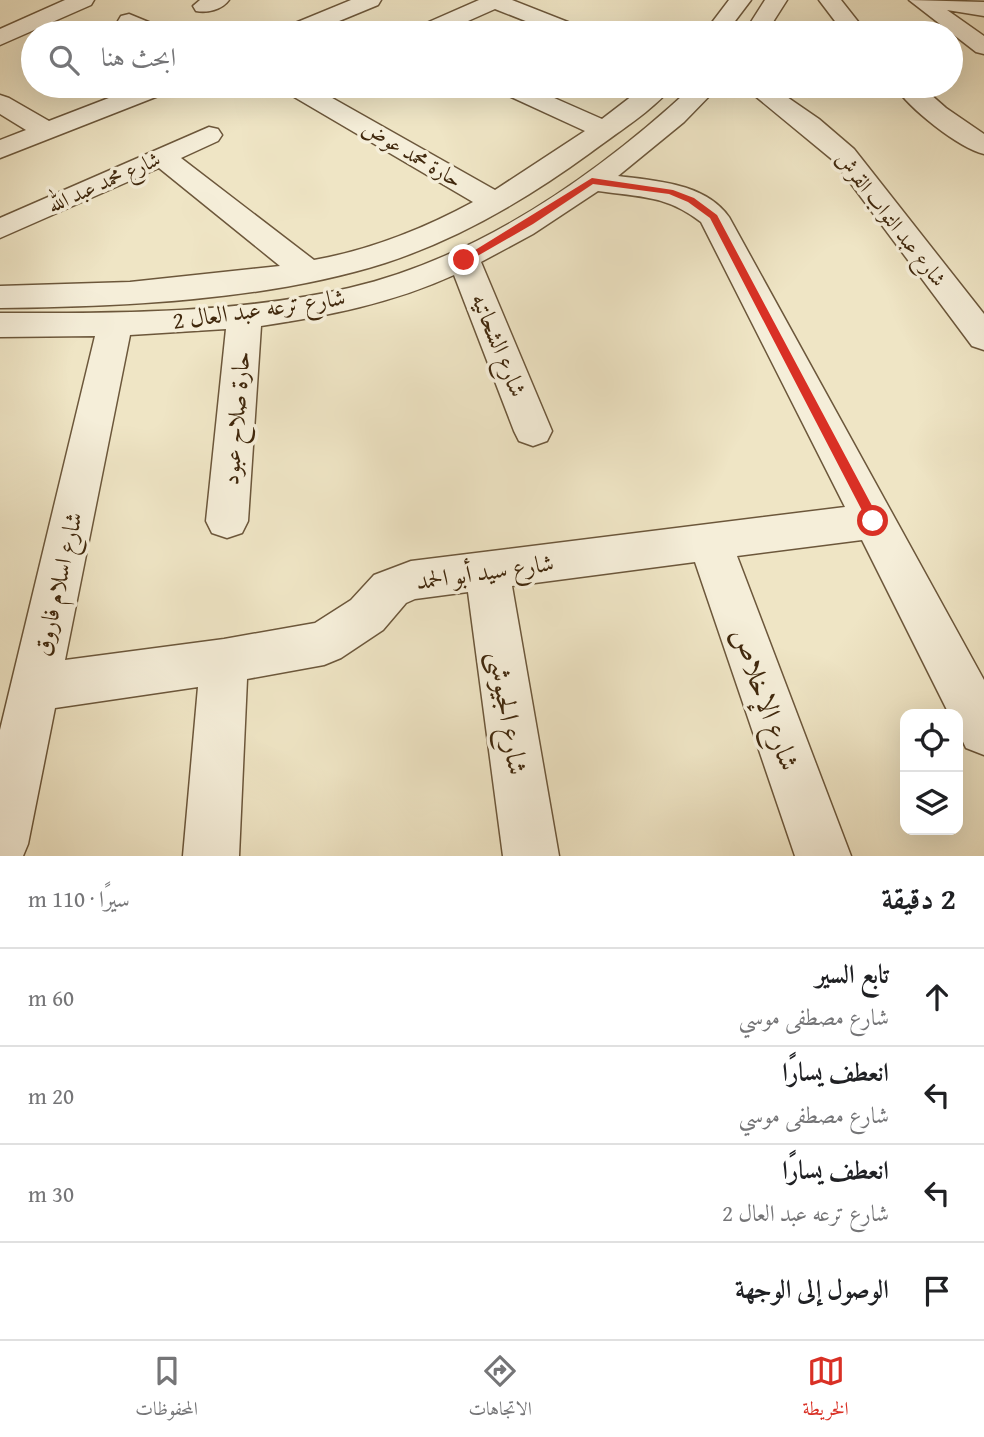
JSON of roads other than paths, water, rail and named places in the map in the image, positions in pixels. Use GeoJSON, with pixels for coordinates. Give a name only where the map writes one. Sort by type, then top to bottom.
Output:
{"type":"FeatureCollection","features":[{"type":"Feature","properties":{"kind":"street"},"geometry":{"type":"LineString","coordinates":[[37,21],[83,0]]}},
{"type":"Feature","properties":{"kind":"street"},"geometry":{"type":"LineString","coordinates":[[320,21],[370,0]]}},
{"type":"Feature","properties":{"kind":"street"},"geometry":{"type":"LineString","coordinates":[[724,21],[740,0]]}},
{"type":"Feature","properties":{"kind":"street"},"geometry":{"type":"LineString","coordinates":[[763,21],[776,0]]}},
{"type":"Feature","properties":{"kind":"street"},"geometry":{"type":"LineString","coordinates":[[830,0],[847,21]]}},
{"type":"Feature","properties":{"kind":"street"},"geometry":{"type":"LineString","coordinates":[[919,0],[948,21]]}},
{"type":"Feature","properties":{"kind":"street"},"geometry":{"type":"LineString","coordinates":[[926,0],[984,9]]}},
{"type":"Feature","properties":{"kind":"street"},"geometry":{"type":"LineString","coordinates":[[450,21],[496,1],[545,21]]}},
{"type":"Feature","properties":{"kind":"street"},"geometry":{"type":"LineString","coordinates":[[0,38],[21,28]]}},
{"type":"Feature","properties":{"kind":"street"},"geometry":{"type":"LineString","coordinates":[[963,32],[984,47]]}},
{"type":"Feature","properties":{"kind":"street"},"geometry":{"type":"LineString","coordinates":[[0,150],[128,98]]}},
{"type":"Feature","properties":{"kind":"street","name":"حارة محمد عوض"},"geometry":{"type":"LineString","coordinates":[[314,98],[494,202]]}},
{"type":"Feature","properties":{"kind":"street"},"geometry":{"type":"LineString","coordinates":[[534,98],[605,130]]}},
{"type":"Feature","properties":{"kind":"street","name":"شارع ترعه عبد العال 2"},"geometry":{"type":"LineString","coordinates":[[0,296],[46,297],[191,289],[308,272],[389,252],[446,228],[494,202],[582,148],[645,98]]}},
{"type":"Feature","properties":{"kind":"street","name":"شارع ترعه عبد العال 2"},"geometry":{"type":"LineString","coordinates":[[0,325],[115,324],[245,315],[311,306],[396,286],[464,260],[530,222],[592,181],[680,113],[695,98]]}},
{"type":"Feature","properties":{"kind":"street","name":"شارع عبد التواب القرش"},"geometry":{"type":"LineString","coordinates":[[772,98],[810,125],[844,155],[984,338]]}},
{"type":"Feature","properties":{"kind":"street"},"geometry":{"type":"LineString","coordinates":[[920,98],[937,114],[982,142]]}},
{"type":"Feature","properties":{"kind":"street"},"geometry":{"type":"LineString","coordinates":[[0,103],[46,131]]}},
{"type":"Feature","properties":{"kind":"street","name":"شارع محمد عبد الله"},"geometry":{"type":"LineString","coordinates":[[0,229],[209,135]]}},
{"type":"Feature","properties":{"kind":"street"},"geometry":{"type":"LineString","coordinates":[[162,156],[308,272]]}},
{"type":"Feature","properties":{"kind":"street"},"geometry":{"type":"LineString","coordinates":[[592,181],[670,192],[691,200],[714,217],[984,730]]}},
{"type":"Feature","properties":{"kind":"street","name":"شارع الشحاتيه"},"geometry":{"type":"LineString","coordinates":[[464,260],[533,431]]}},
{"type":"Feature","properties":{"kind":"street","name":"حارة صلاح عبود"},"geometry":{"type":"LineString","coordinates":[[227,522],[245,315]]}},
{"type":"Feature","properties":{"kind":"street","name":"شارع اسلام فاروق"},"geometry":{"type":"LineString","coordinates":[[0,844],[115,324]]}},
{"type":"Feature","properties":{"kind":"street","name":"شارع سيد أبو الحمد"},"geometry":{"type":"LineString","coordinates":[[35,687],[224,661],[324,643],[367,615],[390,589],[411,580],[873,521]]}},
{"type":"Feature","properties":{"kind":"street","name":"شارع الإخلاص"},"geometry":{"type":"LineString","coordinates":[[710,542],[823,856]]}},
{"type":"Feature","properties":{"kind":"street","name":"شارع الجيوشى"},"geometry":{"type":"LineString","coordinates":[[487,570],[531,856]]}},
{"type":"Feature","properties":{"kind":"street"},"geometry":{"type":"LineString","coordinates":[[211,856],[224,661]]}}]}
